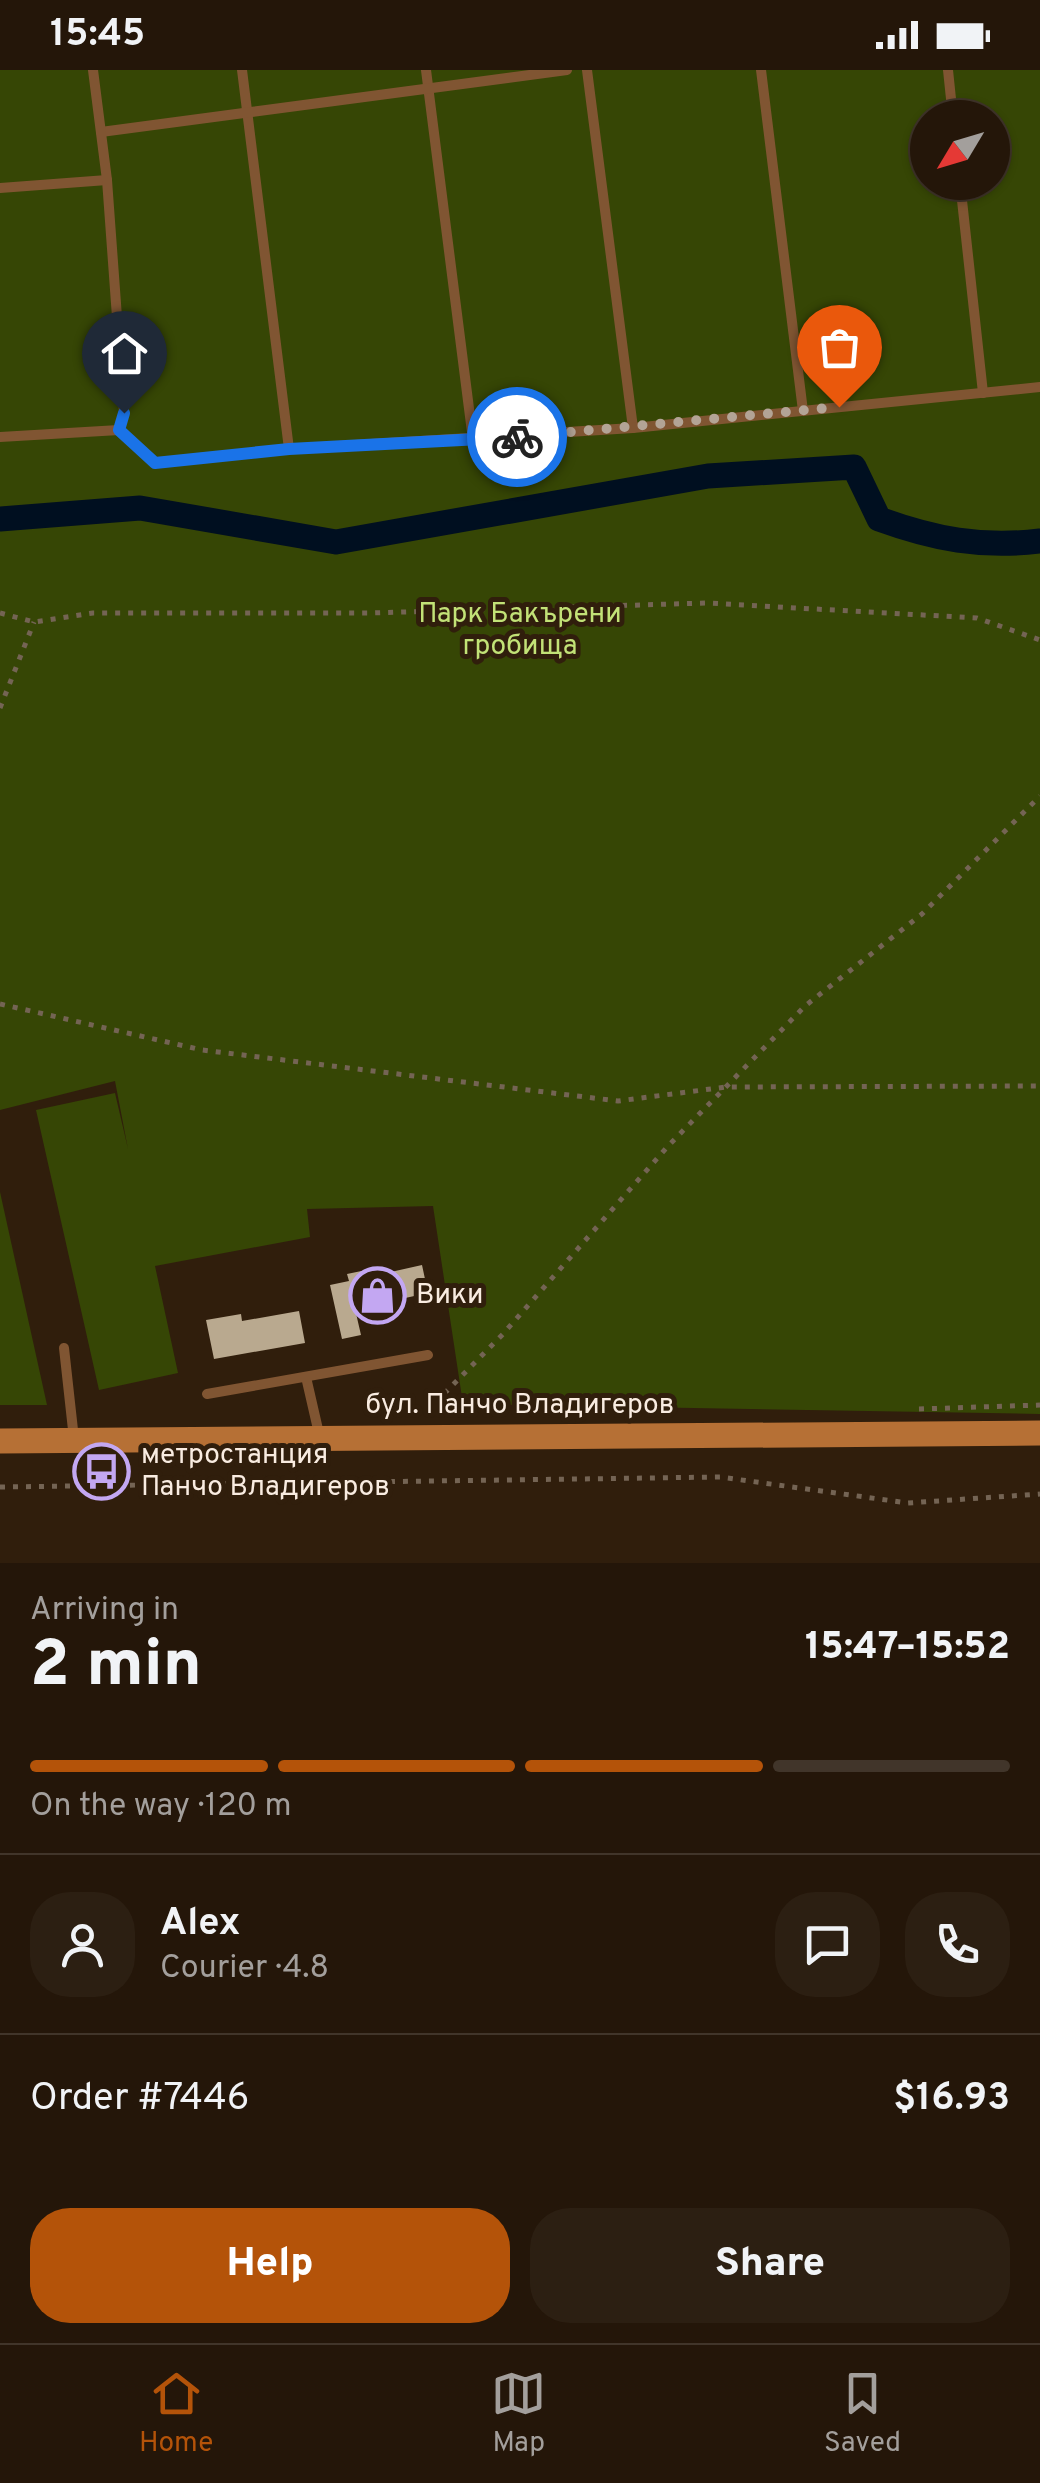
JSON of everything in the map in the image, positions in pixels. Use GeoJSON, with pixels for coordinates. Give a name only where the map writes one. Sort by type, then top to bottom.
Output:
{"type":"FeatureCollection","features":[{"type":"Feature","properties":{"kind":"street","name":"бул. Панчо Владигеров"},"geometry":{"type":"LineString","coordinates":[[0,1441],[1040,1433]]}},
{"type":"Feature","properties":{"kind":"lane"},"geometry":{"type":"LineString","coordinates":[[93,70],[107,180],[124,413],[119,430]]}},
{"type":"Feature","properties":{"kind":"lane"},"geometry":{"type":"LineString","coordinates":[[242,70],[289,449]]}},
{"type":"Feature","properties":{"kind":"lane"},"geometry":{"type":"LineString","coordinates":[[426,70],[473,440]]}},
{"type":"Feature","properties":{"kind":"lane"},"geometry":{"type":"LineString","coordinates":[[101,132],[567,70]]}},
{"type":"Feature","properties":{"kind":"lane"},"geometry":{"type":"LineString","coordinates":[[588,70],[634,428]]}},
{"type":"Feature","properties":{"kind":"lane"},"geometry":{"type":"LineString","coordinates":[[761,70],[803,411]]}},
{"type":"Feature","properties":{"kind":"lane"},"geometry":{"type":"LineString","coordinates":[[948,70],[951,100]]}},
{"type":"Feature","properties":{"kind":"lane"},"geometry":{"type":"LineString","coordinates":[[0,188],[107,180]]}},
{"type":"Feature","properties":{"kind":"lane"},"geometry":{"type":"LineString","coordinates":[[962,200],[983,393]]}},
{"type":"Feature","properties":{"kind":"lane"},"geometry":{"type":"LineString","coordinates":[[0,437],[119,430],[155,463],[289,449],[634,428],[1040,386]]}},
{"type":"Feature","properties":{"kind":"lane"},"geometry":{"type":"LineString","coordinates":[[64,1348],[74,1440]]}},
{"type":"Feature","properties":{"kind":"lane"},"geometry":{"type":"LineString","coordinates":[[207,1394],[428,1355]]}},
{"type":"Feature","properties":{"kind":"lane"},"geometry":{"type":"LineString","coordinates":[[306,1377],[320,1438]]}},
{"type":"Feature","properties":{"kind":"path"},"geometry":{"type":"LineString","coordinates":[[0,613],[34,622],[93,613],[370,613],[707,603],[978,618],[1040,640]]}},
{"type":"Feature","properties":{"kind":"path"},"geometry":{"type":"LineString","coordinates":[[0,708],[34,622]]}},
{"type":"Feature","properties":{"kind":"path"},"geometry":{"type":"LineString","coordinates":[[422,1416],[503,1334],[668,1146],[805,1006],[922,914],[1040,796]]}},
{"type":"Feature","properties":{"kind":"path"},"geometry":{"type":"LineString","coordinates":[[0,1004],[202,1050],[618,1101],[726,1087],[1040,1086]]}},
{"type":"Feature","properties":{"kind":"path"},"geometry":{"type":"LineString","coordinates":[[910,1414],[924,1406],[1040,1404]]}},
{"type":"Feature","properties":{"kind":"path"},"geometry":{"type":"LineString","coordinates":[[0,1487],[720,1478],[908,1503],[1040,1494]]}},
{"type":"Feature","properties":{"kind":"green space","name":"Парк Бакърени гробища"},"geometry":{"type":"Polygon","coordinates":[[[0,70],[1040,70],[1040,1414],[463,1404],[433,1206],[307,1209],[310,1237],[155,1266],[178,1373],[99,1390],[36,1110],[115,1093],[128,1149],[115,1081],[0,1110],[0,70]]]}},
{"type":"Feature","properties":{"kind":"green space"},"geometry":{"type":"Polygon","coordinates":[[[0,1192],[47,1405],[0,1405],[0,1192]]]}},
{"type":"Feature","properties":{"kind":"building"},"geometry":{"type":"Polygon","coordinates":[[[422,1265],[428,1293],[355,1309],[361,1335],[342,1339],[330,1285],[349,1281],[347,1274],[371,1269],[373,1276],[422,1265]]]}},
{"type":"Feature","properties":{"kind":"building"},"geometry":{"type":"Polygon","coordinates":[[[299,1311],[305,1343],[214,1359],[206,1320],[241,1314],[242,1321],[299,1311]]]}},
{"type":"Feature","properties":{"kind":"waterway"},"geometry":{"type":"LineString","coordinates":[[0,519],[140,508],[336,542],[708,476],[854,467],[879,519],[958,540],[1040,541]]}},
{"type":"Feature","properties":{"kind":"way so far"},"geometry":{"type":"LineString","coordinates":[[517,437],[839,407]]}},
{"type":"Feature","properties":{"kind":"place","name":"Вики"},"geometry":{"type":"Point","coordinates":[377,1296]}},
{"type":"Feature","properties":{"kind":"place","name":"метростанция Панчо Владигеров"},"geometry":{"type":"Point","coordinates":[102,1472]}},
{"type":"Feature","properties":{"kind":"route"},"geometry":{"type":"LineString","coordinates":[[124,413],[119,430],[155,463],[289,449],[517,437]]}}]}
